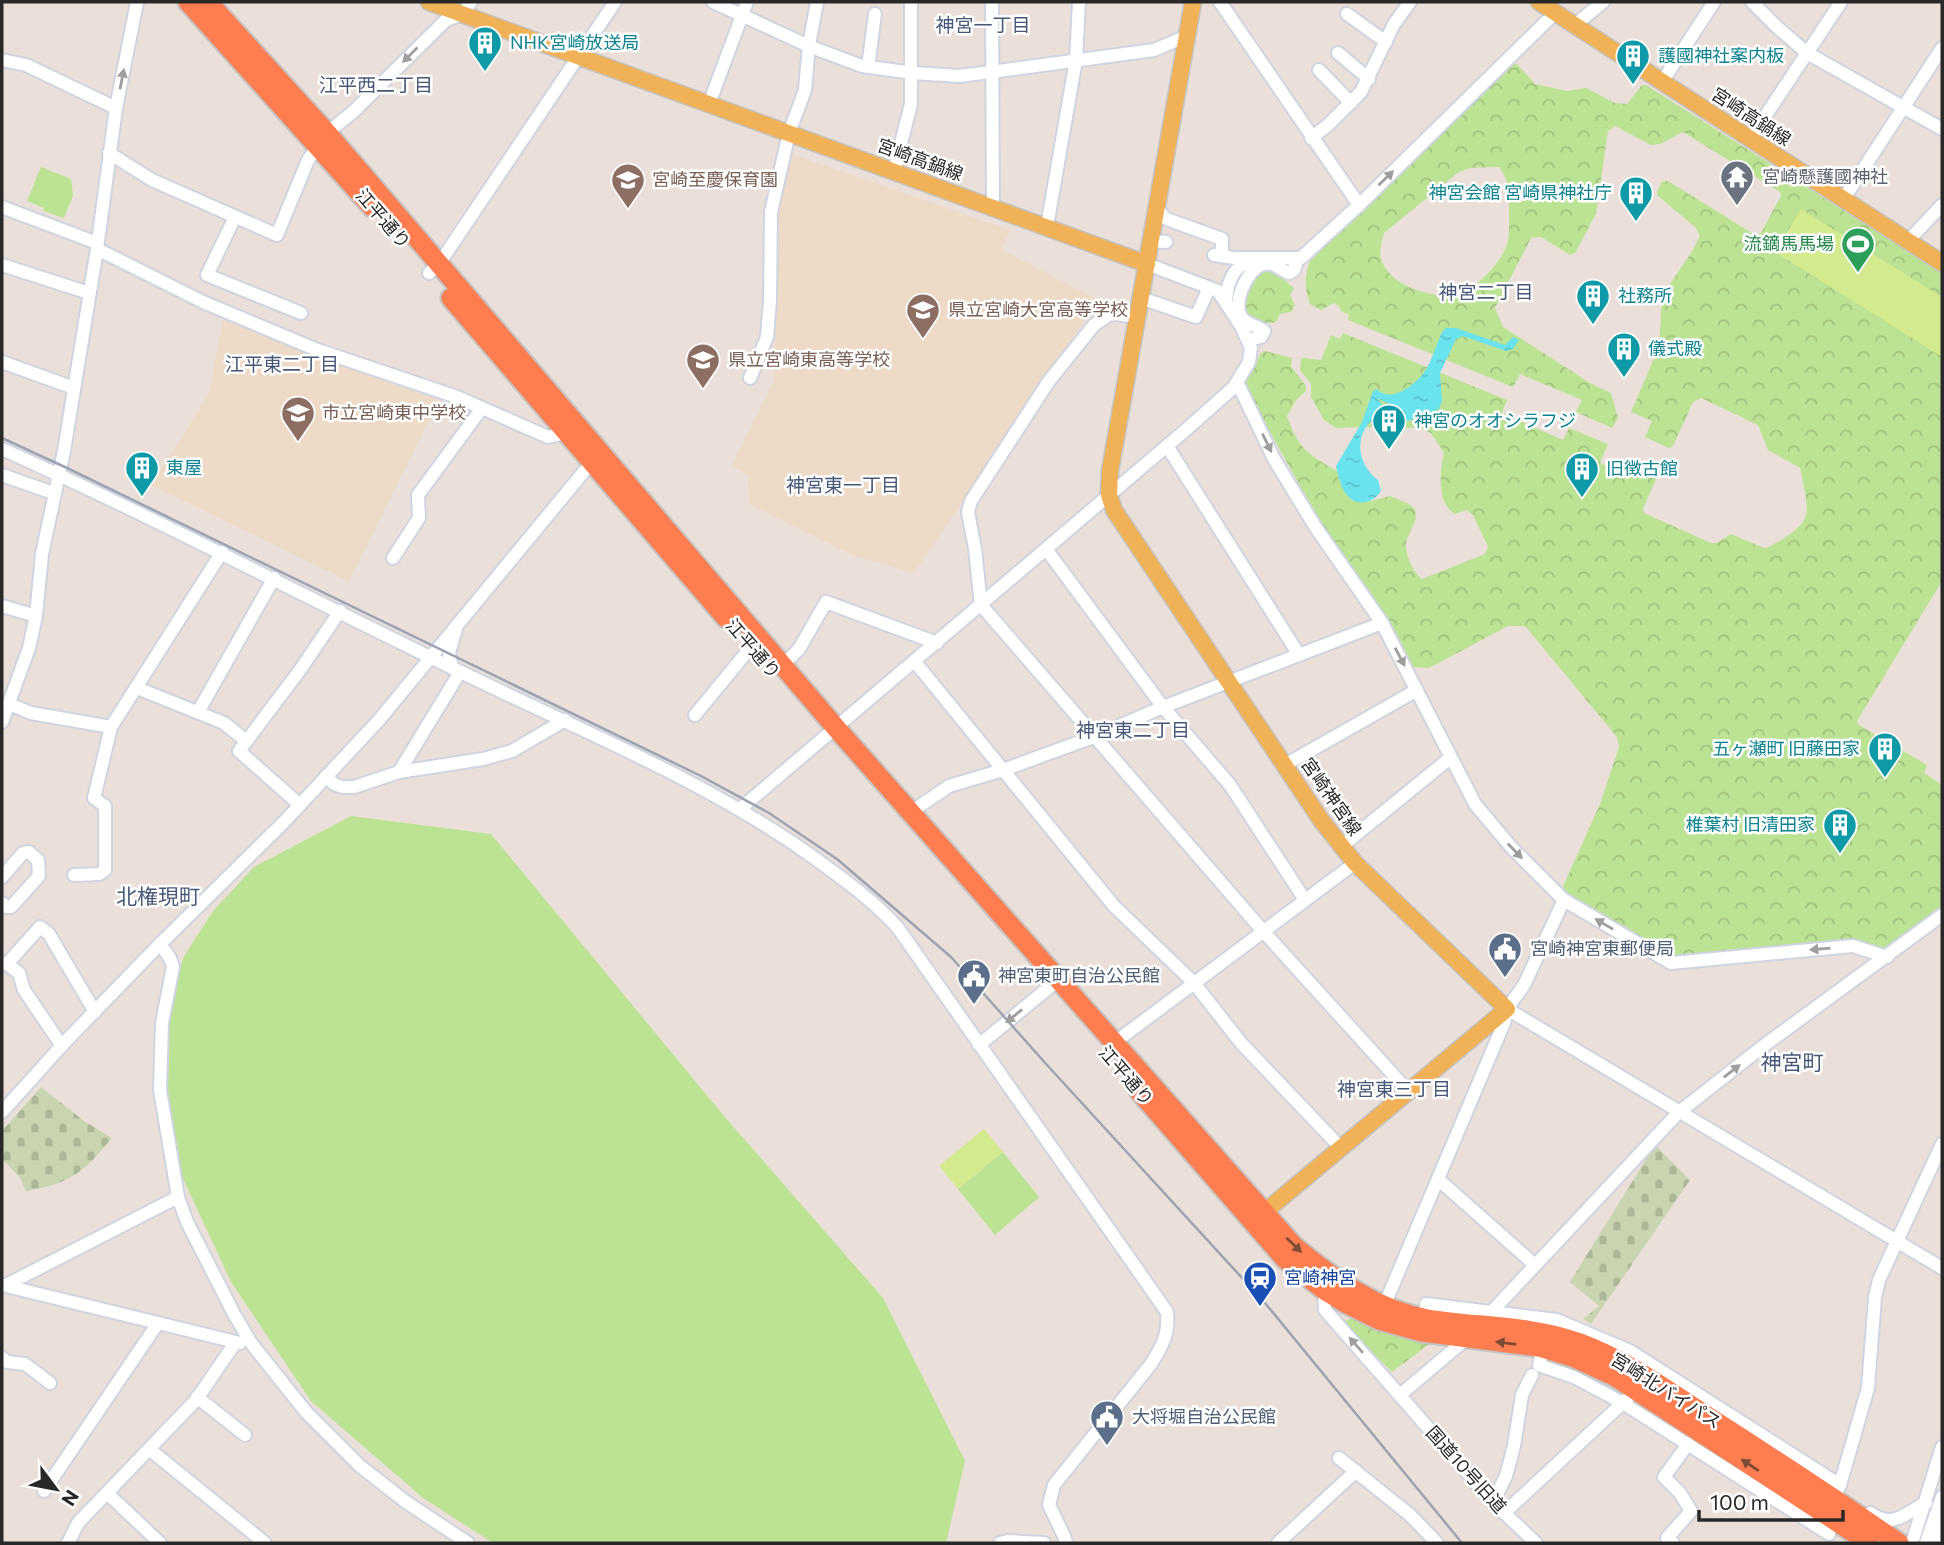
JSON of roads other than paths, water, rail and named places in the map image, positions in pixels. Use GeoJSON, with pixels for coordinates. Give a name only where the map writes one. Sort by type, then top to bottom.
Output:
{"type":"FeatureCollection","features":[{"type":"Feature","properties":{"kind":"highway","name":"江平通り"},"geometry":{"type":"LineString","coordinates":[[188,2],[323,139]]}},
{"type":"Feature","properties":{"kind":"highway","name":"江平通り"},"geometry":{"type":"LineString","coordinates":[[208,2],[597,459],[751,647],[911,812],[1054,984],[1114,1042],[1259,1217],[1285,1259],[1326,1282]]}},
{"type":"Feature","properties":{"kind":"highway","name":"江平通り"},"geometry":{"type":"LineString","coordinates":[[434,269],[567,433],[597,459],[783,665],[833,732],[1259,1217]]}},
{"type":"Feature","properties":{"kind":"highway","name":"宮崎北バイパス"},"geometry":{"type":"LineString","coordinates":[[1326,1282],[1384,1306],[1575,1358],[1614,1376],[1630,1396],[1829,1533],[1866,1542]]}},
{"type":"Feature","properties":{"kind":"highway","name":"宮崎北バイパス"},"geometry":{"type":"LineString","coordinates":[[1326,1282],[1378,1320],[1422,1332],[1534,1330],[1579,1343],[1622,1361],[1837,1491],[1899,1543]]}},
{"type":"Feature","properties":{"kind":"main road","name":"宮崎高鍋線"},"geometry":{"type":"LineString","coordinates":[[429,2],[467,8],[578,56],[1147,264]]}},
{"type":"Feature","properties":{"kind":"main road"},"geometry":{"type":"LineString","coordinates":[[1109,495],[1110,471],[1147,264],[1158,242],[1157,208],[1193,2]]}},
{"type":"Feature","properties":{"kind":"main road","name":"宮崎高鍋線"},"geometry":{"type":"LineString","coordinates":[[1539,2],[1942,263]]}},
{"type":"Feature","properties":{"kind":"main road","name":"宮崎神宮線"},"geometry":{"type":"LineString","coordinates":[[1109,495],[1114,510],[1321,820],[1355,863],[1507,1009]]}},
{"type":"Feature","properties":{"kind":"main road"},"geometry":{"type":"LineString","coordinates":[[1259,1217],[1507,1009]]}},
{"type":"Feature","properties":{"kind":"street"},"geometry":{"type":"LineString","coordinates":[[2,722],[7,698],[29,648],[36,616],[42,554],[64,451],[116,108],[137,2]]}},
{"type":"Feature","properties":{"kind":"street"},"geometry":{"type":"LineString","coordinates":[[434,269],[495,183],[615,2]]}},
{"type":"Feature","properties":{"kind":"street"},"geometry":{"type":"LineString","coordinates":[[713,2],[809,45],[868,67],[913,73],[960,76],[1154,50],[1187,36]]}},
{"type":"Feature","properties":{"kind":"street"},"geometry":{"type":"LineString","coordinates":[[709,104],[747,2]]}},
{"type":"Feature","properties":{"kind":"street"},"geometry":{"type":"LineString","coordinates":[[750,378],[766,337],[770,300],[771,212],[789,133],[805,90],[809,45],[817,2]]}},
{"type":"Feature","properties":{"kind":"street"},"geometry":{"type":"LineString","coordinates":[[894,171],[911,104],[911,2]]}},
{"type":"Feature","properties":{"kind":"street"},"geometry":{"type":"LineString","coordinates":[[992,2],[993,207]]}},
{"type":"Feature","properties":{"kind":"street"},"geometry":{"type":"LineString","coordinates":[[1047,226],[1076,60],[1079,2]]}},
{"type":"Feature","properties":{"kind":"street"},"geometry":{"type":"LineString","coordinates":[[1220,2],[1359,205]]}},
{"type":"Feature","properties":{"kind":"street"},"geometry":{"type":"LineString","coordinates":[[1311,138],[1351,103],[1369,79],[1394,23],[1410,2]]}},
{"type":"Feature","properties":{"kind":"street"},"geometry":{"type":"LineString","coordinates":[[1575,24],[1603,2]]}},
{"type":"Feature","properties":{"kind":"street"},"geometry":{"type":"LineString","coordinates":[[1662,82],[1714,2]]}},
{"type":"Feature","properties":{"kind":"street"},"geometry":{"type":"LineString","coordinates":[[1752,2],[1808,53],[1942,129]]}},
{"type":"Feature","properties":{"kind":"street"},"geometry":{"type":"LineString","coordinates":[[1750,139],[1841,2]]}},
{"type":"Feature","properties":{"kind":"street"},"geometry":{"type":"LineString","coordinates":[[109,153],[152,180],[277,235],[308,160],[323,139],[446,20],[467,8]]}},
{"type":"Feature","properties":{"kind":"street"},"geometry":{"type":"LineString","coordinates":[[1157,208],[1172,222],[1222,239],[1220,256],[1301,258],[1359,205],[1556,12]]}},
{"type":"Feature","properties":{"kind":"street"},"geometry":{"type":"LineString","coordinates":[[868,67],[875,14]]}},
{"type":"Feature","properties":{"kind":"street"},"geometry":{"type":"LineString","coordinates":[[1347,14],[1386,42]]}},
{"type":"Feature","properties":{"kind":"street"},"geometry":{"type":"LineString","coordinates":[[1843,200],[1942,48]]}},
{"type":"Feature","properties":{"kind":"street"},"geometry":{"type":"LineString","coordinates":[[1338,53],[1369,79]]}},
{"type":"Feature","properties":{"kind":"street"},"geometry":{"type":"LineString","coordinates":[[2,60],[26,65],[64,81],[116,108]]}},
{"type":"Feature","properties":{"kind":"street"},"geometry":{"type":"LineString","coordinates":[[1319,70],[1351,103]]}},
{"type":"Feature","properties":{"kind":"street"},"geometry":{"type":"LineString","coordinates":[[1908,241],[1942,205]]}},
{"type":"Feature","properties":{"kind":"street"},"geometry":{"type":"LineString","coordinates":[[2,207],[97,246],[203,302],[315,349],[457,397],[548,437],[567,433]]}},
{"type":"Feature","properties":{"kind":"street"},"geometry":{"type":"LineString","coordinates":[[235,217],[207,275],[301,313]]}},
{"type":"Feature","properties":{"kind":"street"},"geometry":{"type":"LineString","coordinates":[[1141,298],[1196,317],[1226,288],[1232,274],[1242,263],[1254,258]]}},
{"type":"Feature","properties":{"kind":"street"},"geometry":{"type":"LineString","coordinates":[[1250,344],[1261,337],[1264,331],[1244,320],[1240,314],[1239,299],[1249,274],[1256,266],[1266,264],[1272,264],[1289,273],[1294,270],[1296,264],[1292,258]]}},
{"type":"Feature","properties":{"kind":"street"},"geometry":{"type":"LineString","coordinates":[[740,810],[1167,446],[1237,382],[1249,362],[1250,344],[1218,293],[1147,264]]}},
{"type":"Feature","properties":{"kind":"street"},"geometry":{"type":"LineString","coordinates":[[2,265],[89,293]]}},
{"type":"Feature","properties":{"kind":"street"},"geometry":{"type":"LineString","coordinates":[[1138,317],[1108,315],[1094,325],[1049,381],[971,501],[968,512],[981,605],[1264,931],[1408,1091]]}},
{"type":"Feature","properties":{"kind":"street"},"geometry":{"type":"LineString","coordinates":[[2,362],[74,388]]}},
{"type":"Feature","properties":{"kind":"street"},"geometry":{"type":"LineString","coordinates":[[1237,382],[1281,470],[1382,623],[1475,804],[1511,847],[1564,900],[1671,963],[1853,946],[1887,957]]}},
{"type":"Feature","properties":{"kind":"street"},"geometry":{"type":"LineString","coordinates":[[393,558],[419,518],[418,495],[482,408]]}},
{"type":"Feature","properties":{"kind":"street"},"geometry":{"type":"LineString","coordinates":[[1167,446],[1300,655]]}},
{"type":"Feature","properties":{"kind":"street"},"geometry":{"type":"LineString","coordinates":[[2,449],[222,552],[456,670],[660,766],[777,831],[880,908],[898,928],[1167,1312],[1168,1333],[1165,1343],[1054,1485],[1049,1505],[1066,1543]]}},
{"type":"Feature","properties":{"kind":"street"},"geometry":{"type":"LineString","coordinates":[[2,1112],[160,944],[300,805],[379,720],[458,622],[597,459]]}},
{"type":"Feature","properties":{"kind":"street"},"geometry":{"type":"LineString","coordinates":[[2,475],[53,493]]}},
{"type":"Feature","properties":{"kind":"street"},"geometry":{"type":"LineString","coordinates":[[1045,549],[1163,707],[1230,785],[1304,900]]}},
{"type":"Feature","properties":{"kind":"street"},"geometry":{"type":"LineString","coordinates":[[74,875],[99,874],[105,870],[105,806],[94,798],[111,727],[222,552]]}},
{"type":"Feature","properties":{"kind":"street"},"geometry":{"type":"LineString","coordinates":[[198,712],[274,578]]}},
{"type":"Feature","properties":{"kind":"street"},"geometry":{"type":"LineString","coordinates":[[783,665],[799,649],[826,602],[937,643]]}},
{"type":"Feature","properties":{"kind":"street"},"geometry":{"type":"LineString","coordinates":[[2,606],[36,616]]}},
{"type":"Feature","properties":{"kind":"street"},"geometry":{"type":"LineString","coordinates":[[300,805],[239,751],[341,611]]}},
{"type":"Feature","properties":{"kind":"street"},"geometry":{"type":"LineString","coordinates":[[456,670],[449,652],[458,622]]}},
{"type":"Feature","properties":{"kind":"street"},"geometry":{"type":"LineString","coordinates":[[911,812],[949,786],[1003,770],[1096,736],[1163,707],[1382,623]]}},
{"type":"Feature","properties":{"kind":"street"},"geometry":{"type":"LineString","coordinates":[[695,715],[751,647]]}},
{"type":"Feature","properties":{"kind":"street"},"geometry":{"type":"LineString","coordinates":[[915,662],[1114,906],[1194,983],[1241,1043],[1341,1148]]}},
{"type":"Feature","properties":{"kind":"street"},"geometry":{"type":"LineString","coordinates":[[399,772],[456,670]]}},
{"type":"Feature","properties":{"kind":"street"},"geometry":{"type":"LineString","coordinates":[[137,688],[223,723],[246,740]]}},
{"type":"Feature","properties":{"kind":"street"},"geometry":{"type":"LineString","coordinates":[[1285,765],[1417,690]]}},
{"type":"Feature","properties":{"kind":"street"},"geometry":{"type":"LineString","coordinates":[[7,698],[32,713],[111,727]]}},
{"type":"Feature","properties":{"kind":"street"},"geometry":{"type":"LineString","coordinates":[[326,776],[334,784],[354,787],[399,772],[484,760],[512,751],[565,720]]}},
{"type":"Feature","properties":{"kind":"street"},"geometry":{"type":"LineString","coordinates":[[1342,846],[1450,758]]}},
{"type":"Feature","properties":{"kind":"street"},"geometry":{"type":"LineString","coordinates":[[2,877],[23,853],[29,852],[38,860],[39,876],[11,907],[2,903]]}},
{"type":"Feature","properties":{"kind":"street"},"geometry":{"type":"LineString","coordinates":[[1114,1042],[1355,863]]}},
{"type":"Feature","properties":{"kind":"street"},"geometry":{"type":"LineString","coordinates":[[1384,1306],[1504,1023],[1507,1009],[1524,985],[1564,900]]}},
{"type":"Feature","properties":{"kind":"street"},"geometry":{"type":"LineString","coordinates":[[1400,1395],[1472,1332],[1678,1113],[1762,1047],[1942,915]]}},
{"type":"Feature","properties":{"kind":"street"},"geometry":{"type":"LineString","coordinates":[[62,1046],[24,990],[19,973],[4,964],[40,927],[49,934],[95,1012]]}},
{"type":"Feature","properties":{"kind":"street"},"geometry":{"type":"LineString","coordinates":[[160,944],[173,967],[162,1023],[160,1090],[178,1197],[187,1222],[251,1343],[306,1412],[360,1465],[406,1502],[468,1543]]}},
{"type":"Feature","properties":{"kind":"street"},"geometry":{"type":"LineString","coordinates":[[979,1045],[1054,984]]}},
{"type":"Feature","properties":{"kind":"street"},"geometry":{"type":"LineString","coordinates":[[1507,1009],[1942,1268]]}},
{"type":"Feature","properties":{"kind":"street"},"geometry":{"type":"LineString","coordinates":[[1837,1491],[1868,1388],[1875,1297],[1879,1280],[1942,1144]]}},
{"type":"Feature","properties":{"kind":"street"},"geometry":{"type":"LineString","coordinates":[[1438,1180],[1535,1265]]}},
{"type":"Feature","properties":{"kind":"street"},"geometry":{"type":"LineString","coordinates":[[4,1285],[178,1197]]}},
{"type":"Feature","properties":{"kind":"street","name":"国道10号旧道"},"geometry":{"type":"LineString","coordinates":[[1326,1282],[1325,1310],[1493,1502],[1536,1543]]}},
{"type":"Feature","properties":{"kind":"street"},"geometry":{"type":"LineString","coordinates":[[4,1285],[235,1343],[251,1343]]}},
{"type":"Feature","properties":{"kind":"street"},"geometry":{"type":"LineString","coordinates":[[1425,1318],[1426,1304],[1557,1320],[1630,1350],[1879,1519],[1889,1521],[1901,1518],[1926,1503]]}},
{"type":"Feature","properties":{"kind":"street"},"geometry":{"type":"LineString","coordinates":[[44,1491],[158,1323]]}},
{"type":"Feature","properties":{"kind":"street"},"geometry":{"type":"LineString","coordinates":[[68,1543],[78,1523],[197,1397],[235,1343]]}},
{"type":"Feature","properties":{"kind":"street"},"geometry":{"type":"LineString","coordinates":[[2,1358],[7,1362],[25,1364],[50,1383]]}},
{"type":"Feature","properties":{"kind":"street"},"geometry":{"type":"LineString","coordinates":[[1493,1502],[1506,1476],[1522,1395],[1532,1375]]}},
{"type":"Feature","properties":{"kind":"street"},"geometry":{"type":"LineString","coordinates":[[1504,1513],[1630,1396],[1688,1444],[1829,1533]]}},
{"type":"Feature","properties":{"kind":"street"},"geometry":{"type":"LineString","coordinates":[[197,1397],[245,1435]]}},
{"type":"Feature","properties":{"kind":"street"},"geometry":{"type":"LineString","coordinates":[[1673,1543],[1667,1538],[1691,1511],[1680,1493],[1664,1477],[1688,1444]]}},
{"type":"Feature","properties":{"kind":"street"},"geometry":{"type":"LineString","coordinates":[[1912,1543],[1942,1447]]}},
{"type":"Feature","properties":{"kind":"street"},"geometry":{"type":"LineString","coordinates":[[149,1449],[265,1543]]}},
{"type":"Feature","properties":{"kind":"street"},"geometry":{"type":"LineString","coordinates":[[1339,1458],[1410,1514],[1437,1543]]}},
{"type":"Feature","properties":{"kind":"street"},"geometry":{"type":"LineString","coordinates":[[1278,1543],[1356,1471]]}},
{"type":"Feature","properties":{"kind":"street"},"geometry":{"type":"LineString","coordinates":[[107,1493],[145,1538],[160,1543]]}},
{"type":"Feature","properties":{"kind":"street"},"geometry":{"type":"LineString","coordinates":[[1926,1543],[1942,1498]]}},
{"type":"Feature","properties":{"kind":"street"},"geometry":{"type":"LineString","coordinates":[[1938,1543],[1936,1527],[1942,1498]]}},
{"type":"Feature","properties":{"kind":"street"},"geometry":{"type":"LineString","coordinates":[[1000,1543],[1044,1543]]}},
{"type":"Feature","properties":{"kind":"water"},"geometry":{"type":"Polygon","coordinates":[[[1446,328],[1456,328],[1505,345],[1513,337],[1519,340],[1513,349],[1506,351],[1463,336],[1456,339],[1440,373],[1442,401],[1439,409],[1419,418],[1404,422],[1396,407],[1377,398],[1392,417],[1386,426],[1370,422],[1360,445],[1363,461],[1378,480],[1381,491],[1369,501],[1355,501],[1344,491],[1336,466],[1362,422],[1373,391],[1377,389],[1389,395],[1397,393],[1417,380],[1427,368],[1446,328]]]}},
{"type":"Feature","properties":{"kind":"railway"},"geometry":{"type":"LineString","coordinates":[[2,438],[701,776],[769,813],[837,859],[951,957],[1265,1303],[1462,1543]]}},
{"type":"Feature","properties":{"kind":"place","name":"NHK宮崎放送局"},"geometry":{"type":"Point","coordinates":[485,73]}},
{"type":"Feature","properties":{"kind":"place","name":"護國神社案内板"},"geometry":{"type":"Point","coordinates":[1633,86]}},
{"type":"Feature","properties":{"kind":"place","name":"宮崎懸護國神社"},"geometry":{"type":"Point","coordinates":[1737,207]}},
{"type":"Feature","properties":{"kind":"place","name":"宮崎至慶保育園"},"geometry":{"type":"Point","coordinates":[628,210]}},
{"type":"Feature","properties":{"kind":"place","name":"神宮会館 宮崎県神社庁"},"geometry":{"type":"Point","coordinates":[1636,223]}},
{"type":"Feature","properties":{"kind":"place","name":"流鏑馬馬場"},"geometry":{"type":"Point","coordinates":[1858,274]}},
{"type":"Feature","properties":{"kind":"place","name":"社務所"},"geometry":{"type":"Point","coordinates":[1593,326]}},
{"type":"Feature","properties":{"kind":"place","name":"県立宮崎大宮高等学校"},"geometry":{"type":"Point","coordinates":[923,340]}},
{"type":"Feature","properties":{"kind":"place","name":"儀式殿"},"geometry":{"type":"Point","coordinates":[1624,379]}},
{"type":"Feature","properties":{"kind":"place","name":"県立宮崎東高等学校"},"geometry":{"type":"Point","coordinates":[703,390]}},
{"type":"Feature","properties":{"kind":"place","name":"市立宮崎東中学校"},"geometry":{"type":"Point","coordinates":[298,443]}},
{"type":"Feature","properties":{"kind":"place","name":"神宮のオオシラフジ"},"geometry":{"type":"Point","coordinates":[1389,451]}},
{"type":"Feature","properties":{"kind":"place","name":"東屋"},"geometry":{"type":"Point","coordinates":[142,498]}},
{"type":"Feature","properties":{"kind":"place","name":"旧徴古館"},"geometry":{"type":"Point","coordinates":[1582,499]}},
{"type":"Feature","properties":{"kind":"place","name":"五ヶ瀬町 旧藤田家"},"geometry":{"type":"Point","coordinates":[1885,779]}},
{"type":"Feature","properties":{"kind":"place","name":"椎葉村 旧清田家"},"geometry":{"type":"Point","coordinates":[1840,855]}},
{"type":"Feature","properties":{"kind":"place","name":"宮崎神宮東郵便局"},"geometry":{"type":"Point","coordinates":[1505,979]}},
{"type":"Feature","properties":{"kind":"place","name":"神宮東町自治公民館"},"geometry":{"type":"Point","coordinates":[974,1006]}},
{"type":"Feature","properties":{"kind":"place","name":"宮崎神宮"},"geometry":{"type":"Point","coordinates":[1260,1308]}},
{"type":"Feature","properties":{"kind":"place","name":"大将堀自治公民館"},"geometry":{"type":"Point","coordinates":[1107,1447]}},
{"type":"Feature","properties":{"kind":"district","name":"神宮一丁目"},"geometry":{"type":"Point","coordinates":[983,25]}},
{"type":"Feature","properties":{"kind":"district","name":"江平西二丁目"},"geometry":{"type":"Point","coordinates":[376,85]}},
{"type":"Feature","properties":{"kind":"district","name":"神宮二丁目"},"geometry":{"type":"Point","coordinates":[1486,292]}},
{"type":"Feature","properties":{"kind":"district","name":"江平東二丁目"},"geometry":{"type":"Point","coordinates":[282,364]}},
{"type":"Feature","properties":{"kind":"district","name":"神宮東一丁目"},"geometry":{"type":"Point","coordinates":[843,485]}},
{"type":"Feature","properties":{"kind":"district","name":"神宮東二丁目"},"geometry":{"type":"Point","coordinates":[1133,730]}},
{"type":"Feature","properties":{"kind":"district","name":"北権現町"},"geometry":{"type":"Point","coordinates":[158,897]}},
{"type":"Feature","properties":{"kind":"district","name":"神宮町"},"geometry":{"type":"Point","coordinates":[1792,1063]}},
{"type":"Feature","properties":{"kind":"district","name":"神宮東三丁目"},"geometry":{"type":"Point","coordinates":[1394,1089]}}]}
